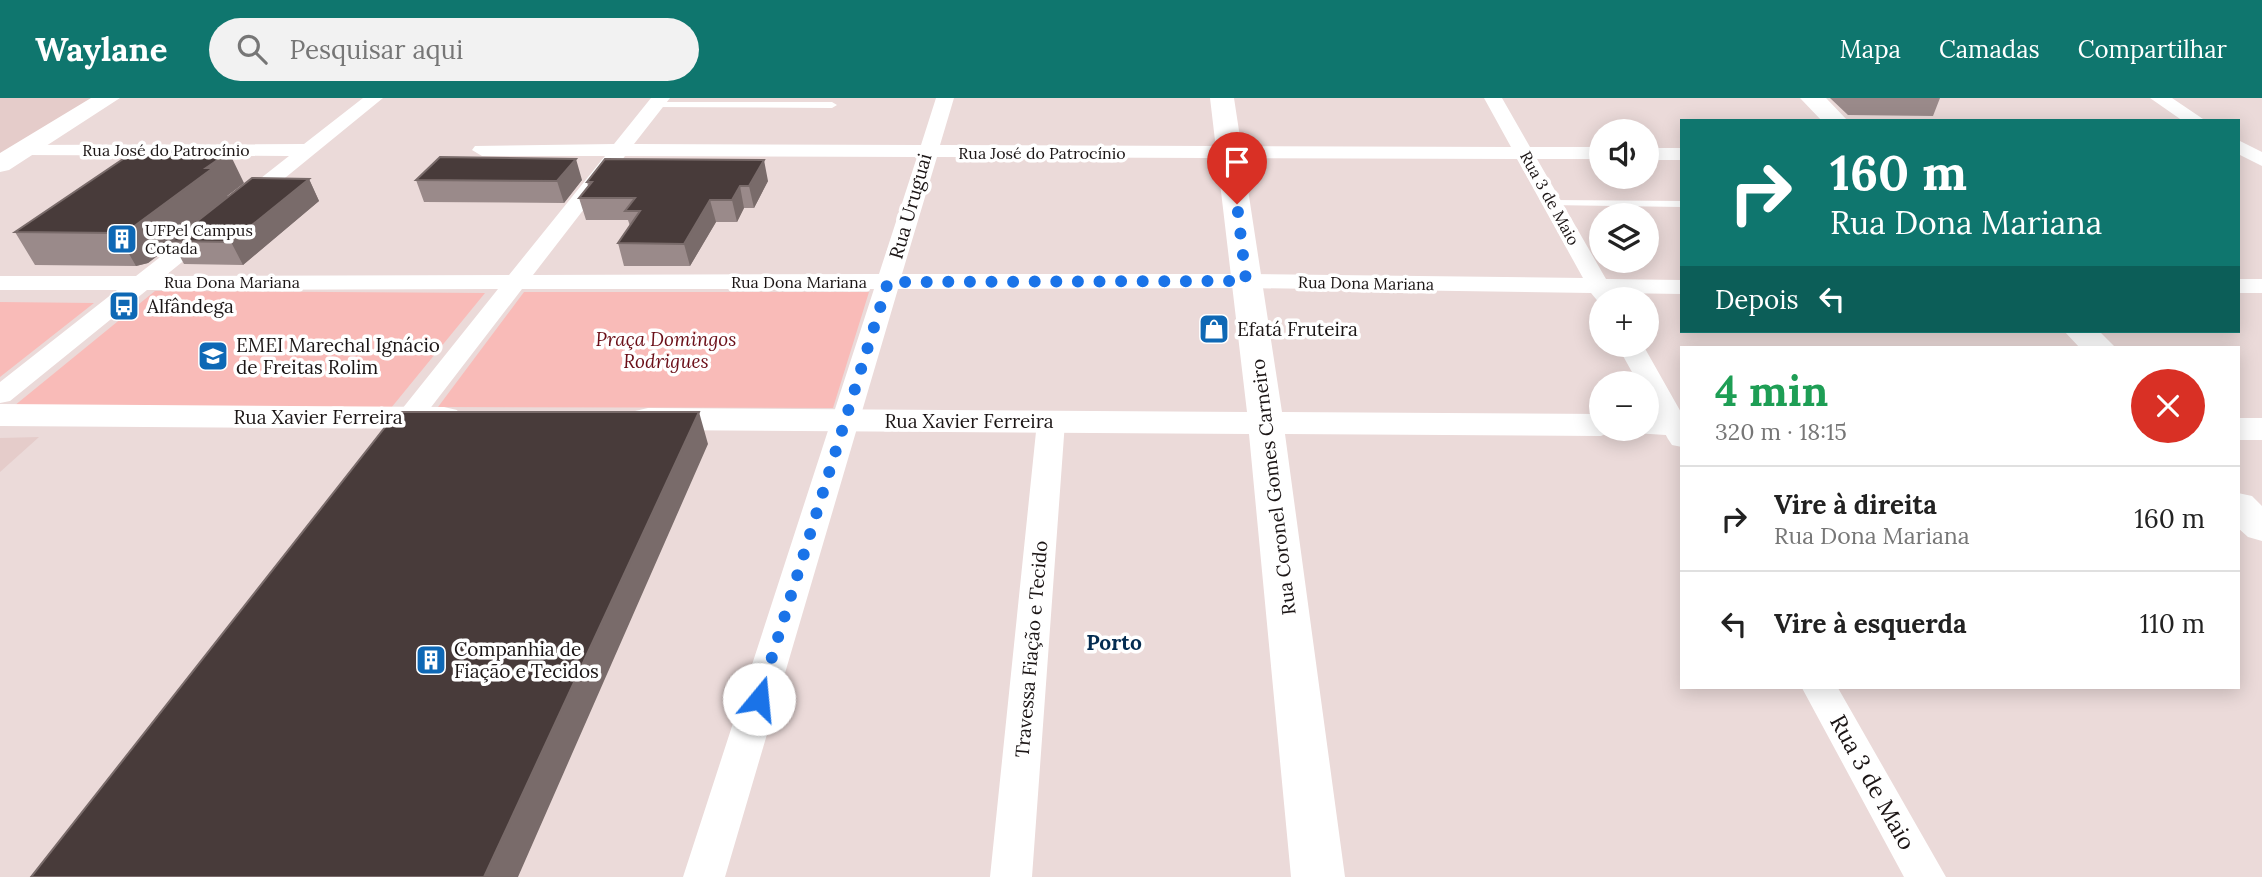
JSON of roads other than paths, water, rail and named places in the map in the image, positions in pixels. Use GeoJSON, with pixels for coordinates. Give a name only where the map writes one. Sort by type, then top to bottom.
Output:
{"type":"FeatureCollection","features":[{"type":"Feature","properties":{"kind":"street"},"geometry":{"type":"LineString","coordinates":[[0,164],[108,98]]}},
{"type":"Feature","properties":{"kind":"street"},"geometry":{"type":"LineString","coordinates":[[0,396],[374,98]]}},
{"type":"Feature","properties":{"kind":"street","name":"Rua Uruguai"},"geometry":{"type":"LineString","coordinates":[[704,877],[926,152],[945,98]]}},
{"type":"Feature","properties":{"kind":"street","name":"Rua Coronel Gomes Carneiro"},"geometry":{"type":"LineString","coordinates":[[1222,98],[1266,423],[1318,877]]}},
{"type":"Feature","properties":{"kind":"street","name":"Rua 3 de Maio"},"geometry":{"type":"LineString","coordinates":[[1493,98],[1599,287]]}},
{"type":"Feature","properties":{"kind":"street"},"geometry":{"type":"LineString","coordinates":[[1812,98],[1834,119]]}},
{"type":"Feature","properties":{"kind":"street"},"geometry":{"type":"LineString","coordinates":[[2159,98],[2194,119]]}},
{"type":"Feature","properties":{"kind":"street"},"geometry":{"type":"LineString","coordinates":[[375,461],[658,102]]}},
{"type":"Feature","properties":{"kind":"street"},"geometry":{"type":"LineString","coordinates":[[2240,147],[2255,158]]}},
{"type":"Feature","properties":{"kind":"street","name":"Rua José do Patrocínio"},"geometry":{"type":"LineString","coordinates":[[23,149],[309,150]]}},
{"type":"Feature","properties":{"kind":"street","name":"Rua José do Patrocínio"},"geometry":{"type":"LineString","coordinates":[[482,150],[1589,153]]}},
{"type":"Feature","properties":{"kind":"street"},"geometry":{"type":"LineString","coordinates":[[1659,154],[1680,154]]}},
{"type":"Feature","properties":{"kind":"street","name":"Rua Dona Mariana"},"geometry":{"type":"LineString","coordinates":[[0,283],[1246,281],[1589,293]]}},
{"type":"Feature","properties":{"kind":"street","name":"Rua Dona Mariana"},"geometry":{"type":"LineString","coordinates":[[1659,288],[1680,286]]}},
{"type":"Feature","properties":{"kind":"street"},"geometry":{"type":"LineString","coordinates":[[2240,286],[2262,286]]}},
{"type":"Feature","properties":{"kind":"street"},"geometry":{"type":"LineString","coordinates":[[2056,333],[2070,346]]}},
{"type":"Feature","properties":{"kind":"street"},"geometry":{"type":"LineString","coordinates":[[2082,333],[2097,346]]}},
{"type":"Feature","properties":{"kind":"street"},"geometry":{"type":"LineString","coordinates":[[1636,357],[1671,429]]}},
{"type":"Feature","properties":{"kind":"street","name":"Rua Xavier Ferreira"},"geometry":{"type":"LineString","coordinates":[[0,415],[477,418]]}},
{"type":"Feature","properties":{"kind":"street","name":"Rua Xavier Ferreira"},"geometry":{"type":"LineString","coordinates":[[613,419],[1589,425]]}},
{"type":"Feature","properties":{"kind":"street","name":"Travessa Fiação e Tecido"},"geometry":{"type":"LineString","coordinates":[[1011,877],[1051,422]]}},
{"type":"Feature","properties":{"kind":"street"},"geometry":{"type":"LineString","coordinates":[[2240,429],[2262,429]]}},
{"type":"Feature","properties":{"kind":"street"},"geometry":{"type":"LineString","coordinates":[[2240,479],[2262,499]]}},
{"type":"Feature","properties":{"kind":"street"},"geometry":{"type":"LineString","coordinates":[[2240,507],[2262,528]]}},
{"type":"Feature","properties":{"kind":"street","name":"Rua 3 de Maio"},"geometry":{"type":"LineString","coordinates":[[1821,689],[1925,877]]}},
{"type":"Feature","properties":{"kind":"lane"},"geometry":{"type":"LineString","coordinates":[[658,102],[832,105]]}},
{"type":"Feature","properties":{"kind":"lane"},"geometry":{"type":"LineString","coordinates":[[1553,203],[1680,204]]}},
{"type":"Feature","properties":{"kind":"place","name":"UFPel Campus Cotada"},"geometry":{"type":"Point","coordinates":[122,239]}},
{"type":"Feature","properties":{"kind":"place","name":"Alfândega"},"geometry":{"type":"Point","coordinates":[124,306]}},
{"type":"Feature","properties":{"kind":"place","name":"Efatá Fruteira"},"geometry":{"type":"Point","coordinates":[1214,329]}},
{"type":"Feature","properties":{"kind":"place","name":"EMEI Marechal Ignácio de Freitas Rolim"},"geometry":{"type":"Point","coordinates":[213,356]}},
{"type":"Feature","properties":{"kind":"place","name":"Companhia de Fiação e Tecidos"},"geometry":{"type":"Point","coordinates":[431,660]}},
{"type":"Feature","properties":{"kind":"district","name":"Porto"},"geometry":{"type":"Point","coordinates":[1114,642]}},
{"type":"Feature","properties":{"kind":"park label","name":"Praça Domingos Rodrigues"},"geometry":{"type":"Point","coordinates":[666,350]}}]}
